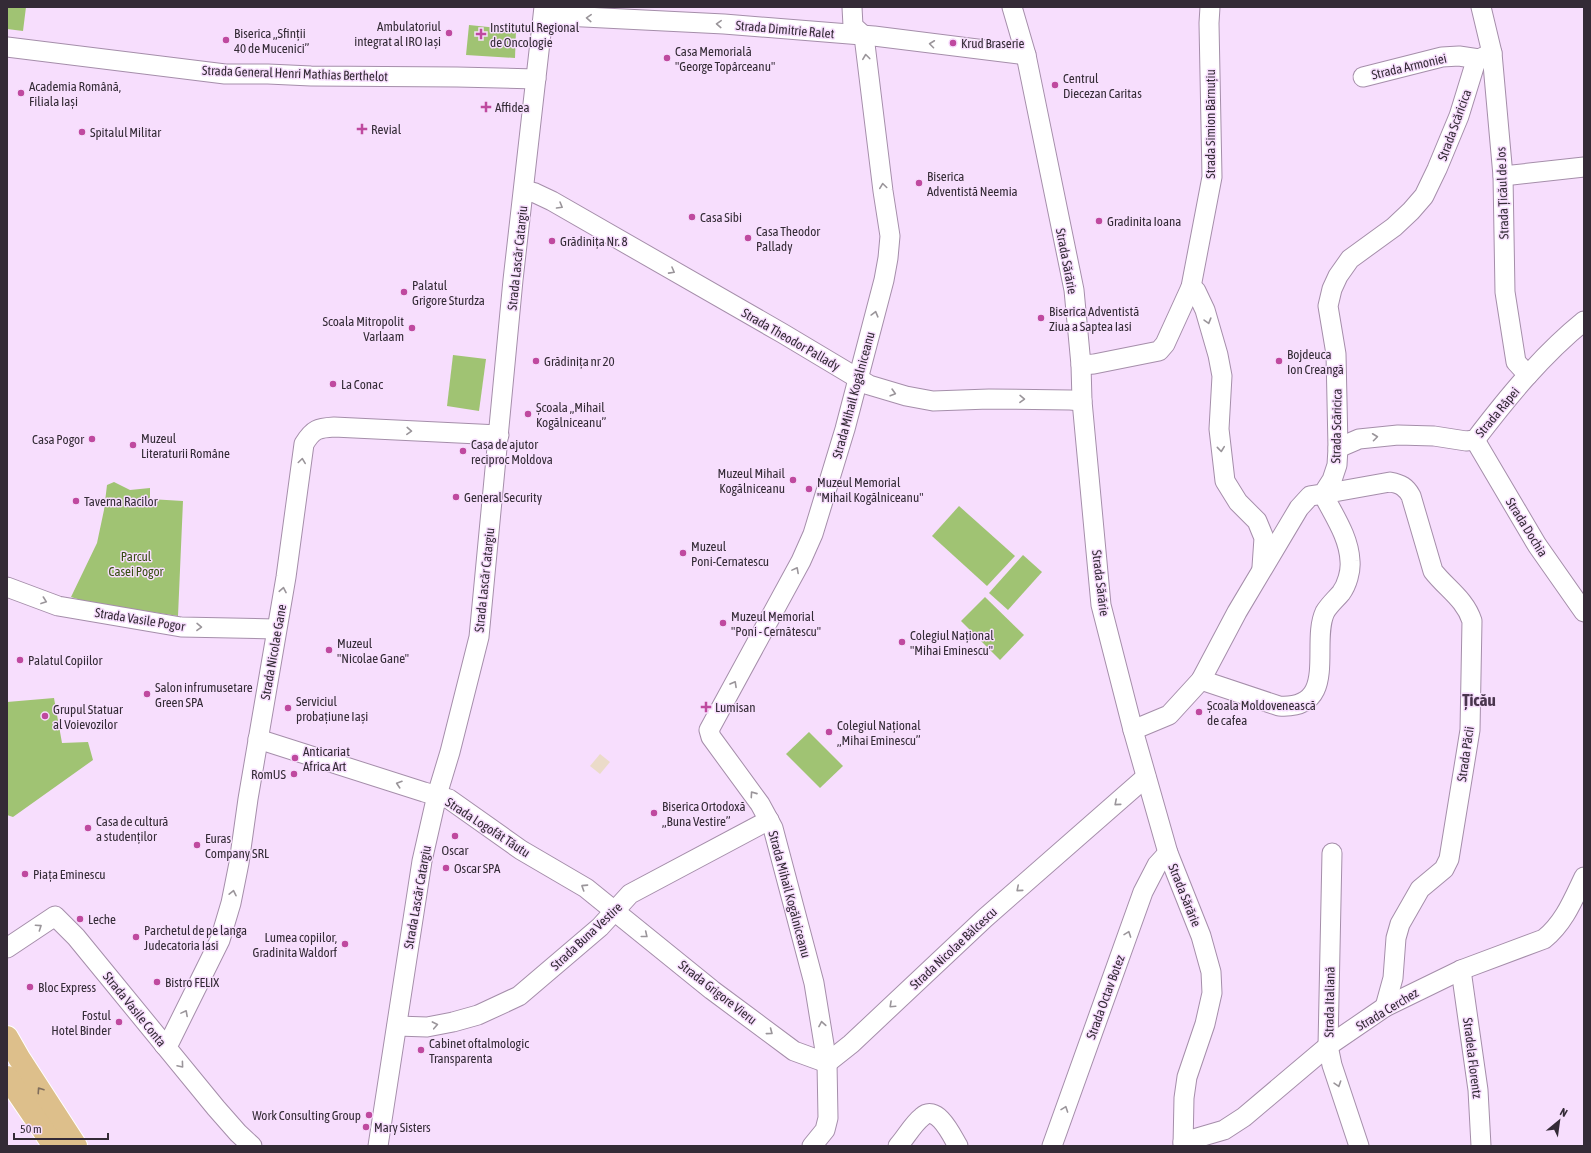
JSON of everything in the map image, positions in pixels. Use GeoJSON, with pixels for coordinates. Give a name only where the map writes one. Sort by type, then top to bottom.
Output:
{"type":"FeatureCollection","features":[{"type":"Feature","properties":{"kind":"main road"},"geometry":{"type":"LineString","coordinates":[[7,1038],[76,1146]]}},
{"type":"Feature","properties":{"kind":"main road"},"geometry":{"type":"LineString","coordinates":[[7,1066],[62,1146]]}},
{"type":"Feature","properties":{"kind":"main road"},"geometry":{"type":"LineString","coordinates":[[7,1077],[54,1146]]}},
{"type":"Feature","properties":{"kind":"main road"},"geometry":{"type":"LineString","coordinates":[[7,1097],[42,1146]]}},
{"type":"Feature","properties":{"kind":"street"},"geometry":{"type":"LineString","coordinates":[[852,7],[853,26],[864,36]]}},
{"type":"Feature","properties":{"kind":"street","name":"Strada Sărărie"},"geometry":{"type":"LineString","coordinates":[[1012,7],[1026,55],[1074,290],[1081,365],[1082,401],[1101,605],[1133,730],[1168,853],[1201,936],[1211,972],[1212,992],[1205,1024],[1187,1077],[1183,1144]]}},
{"type":"Feature","properties":{"kind":"street","name":"Strada Simion Bărnuțiu"},"geometry":{"type":"LineString","coordinates":[[1081,365],[1094,364],[1159,351],[1164,344],[1191,287],[1212,177],[1210,7]]}},
{"type":"Feature","properties":{"kind":"street","name":"Strada Țicăul de Jos"},"geometry":{"type":"LineString","coordinates":[[1481,7],[1485,56],[1503,176],[1505,292],[1516,362],[1528,375]]}},
{"type":"Feature","properties":{"kind":"street","name":"Strada Dimitrie Ralet"},"geometry":{"type":"LineString","coordinates":[[544,11],[864,36],[1026,55]]}},
{"type":"Feature","properties":{"kind":"street","name":"Strada Lascăr Catargiu"},"geometry":{"type":"LineString","coordinates":[[378,1146],[422,862],[437,795],[450,752],[479,636],[513,280],[544,11]]}},
{"type":"Feature","properties":{"kind":"street","name":"Strada Mihail Kogălniceanu"},"geometry":{"type":"LineString","coordinates":[[828,1063],[814,983],[773,828],[770,820],[745,783],[720,751],[711,737],[709,730],[797,568],[813,534],[845,429],[884,280],[890,236],[864,36]]}},
{"type":"Feature","properties":{"kind":"street","name":"Strada General Henri Mathias Berthelot"},"geometry":{"type":"LineString","coordinates":[[7,47],[225,74],[536,79]]}},
{"type":"Feature","properties":{"kind":"street","name":"Strada Armoniei"},"geometry":{"type":"LineString","coordinates":[[1363,77],[1442,57],[1485,56]]}},
{"type":"Feature","properties":{"kind":"street","name":"Strada Scăricica"},"geometry":{"type":"LineString","coordinates":[[1323,494],[1332,480],[1337,465],[1338,448],[1336,354],[1328,306],[1332,289],[1338,276],[1350,259],[1394,227],[1424,196],[1459,116],[1475,64],[1485,56]]}},
{"type":"Feature","properties":{"kind":"street"},"geometry":{"type":"LineString","coordinates":[[1503,176],[1584,167]]}},
{"type":"Feature","properties":{"kind":"street","name":"Strada Theodor Pallady"},"geometry":{"type":"LineString","coordinates":[[524,190],[535,193],[552,202],[782,333],[869,386],[906,396],[933,401],[989,399],[1082,401]]}},
{"type":"Feature","properties":{"kind":"street"},"geometry":{"type":"LineString","coordinates":[[1191,287],[1196,291],[1205,310],[1218,355],[1222,376],[1219,429],[1225,481],[1238,502],[1257,521],[1264,538],[1261,573]]}},
{"type":"Feature","properties":{"kind":"street","name":"Strada Râpei"},"geometry":{"type":"LineString","coordinates":[[1338,448],[1359,439],[1398,434],[1434,436],[1466,441],[1475,440],[1528,375],[1563,339],[1584,321]]}},
{"type":"Feature","properties":{"kind":"street","name":"Strada Nicolae Gane"},"geometry":{"type":"LineString","coordinates":[[164,1045],[170,1041],[190,1002],[220,940],[226,922],[239,863],[276,629],[286,577],[304,444],[310,434],[319,428],[334,427],[499,435]]}},
{"type":"Feature","properties":{"kind":"street","name":"Strada Dochia"},"geometry":{"type":"LineString","coordinates":[[1475,440],[1537,545],[1584,612]]}},
{"type":"Feature","properties":{"kind":"street","name":"Strada Păcii"},"geometry":{"type":"LineString","coordinates":[[1323,494],[1390,482],[1399,484],[1406,488],[1412,496],[1433,571],[1440,580],[1461,600],[1469,611],[1472,621],[1470,730],[1449,859],[1444,869],[1420,889],[1400,924],[1396,938],[1393,978],[1385,1007]]}},
{"type":"Feature","properties":{"kind":"street"},"geometry":{"type":"LineString","coordinates":[[1133,730],[1169,715],[1202,680],[1237,612],[1299,508],[1310,496],[1323,494],[1347,539],[1351,562],[1349,576],[1342,591],[1326,611],[1322,621],[1317,686],[1308,700],[1298,705],[1288,707],[1279,706],[1202,680]]}},
{"type":"Feature","properties":{"kind":"street","name":"Strada Vasile Pogor"},"geometry":{"type":"LineString","coordinates":[[7,587],[58,606],[181,627],[276,629]]}},
{"type":"Feature","properties":{"kind":"street","name":"Strada Logofăt Tăutu"},"geometry":{"type":"LineString","coordinates":[[258,739],[449,799],[521,850],[586,888],[615,910]]}},
{"type":"Feature","properties":{"kind":"street","name":"Strada Nicolae Bălcescu"},"geometry":{"type":"LineString","coordinates":[[828,1063],[851,1044],[985,918],[1146,778]]}},
{"type":"Feature","properties":{"kind":"street","name":"Strada Buna Vestire"},"geometry":{"type":"LineString","coordinates":[[397,1026],[427,1027],[453,1022],[478,1015],[519,996],[600,926],[630,894],[770,820]]}},
{"type":"Feature","properties":{"kind":"street","name":"Strada Octav Botez"},"geometry":{"type":"LineString","coordinates":[[1052,1146],[1143,892],[1157,865],[1168,853]]}},
{"type":"Feature","properties":{"kind":"street","name":"Strada Italiană"},"geometry":{"type":"LineString","coordinates":[[1332,853],[1328,1046],[1332,1064],[1359,1146]]}},
{"type":"Feature","properties":{"kind":"street","name":"Strada Cerchez"},"geometry":{"type":"LineString","coordinates":[[1183,1144],[1224,1130],[1244,1117],[1328,1046],[1385,1007],[1461,970],[1544,939],[1555,930],[1564,919],[1584,877]]}},
{"type":"Feature","properties":{"kind":"street","name":"Strada Grigore Vieru"},"geometry":{"type":"LineString","coordinates":[[615,910],[712,990],[794,1051],[828,1063]]}},
{"type":"Feature","properties":{"kind":"street","name":"Strada Vasile Conta"},"geometry":{"type":"LineString","coordinates":[[7,948],[55,916],[76,937],[238,1133],[252,1146]]}},
{"type":"Feature","properties":{"kind":"street","name":"Stradela Florentz"},"geometry":{"type":"LineString","coordinates":[[1461,970],[1478,1090],[1481,1146]]}},
{"type":"Feature","properties":{"kind":"street"},"geometry":{"type":"LineString","coordinates":[[818,1144],[825,1130],[828,1118],[828,1063]]}},
{"type":"Feature","properties":{"kind":"street"},"geometry":{"type":"LineString","coordinates":[[898,1146],[923,1116],[930,1113],[938,1116],[946,1125],[958,1146]]}},
{"type":"Feature","properties":{"kind":"shaded area"},"geometry":{"type":"Polygon","coordinates":[[[600,754],[610,762],[600,774],[590,766],[600,754]]]}},
{"type":"Feature","properties":{"kind":"green space"},"geometry":{"type":"Polygon","coordinates":[[[7,7],[26,7],[23,31],[7,29],[7,7]]]}},
{"type":"Feature","properties":{"kind":"green space"},"geometry":{"type":"Polygon","coordinates":[[[469,25],[516,30],[515,58],[466,55],[469,25]]]}},
{"type":"Feature","properties":{"kind":"green space"},"geometry":{"type":"Polygon","coordinates":[[[453,355],[486,359],[479,411],[447,406],[453,355]]]}},
{"type":"Feature","properties":{"kind":"green space","name":"Parcul Casei Pogor"},"geometry":{"type":"Polygon","coordinates":[[[114,482],[130,490],[150,488],[150,499],[183,501],[178,616],[87,602],[71,597],[97,543],[104,510],[107,485],[114,482]]]}},
{"type":"Feature","properties":{"kind":"green space"},"geometry":{"type":"Polygon","coordinates":[[[959,506],[1015,556],[987,586],[932,536],[959,506]]]}},
{"type":"Feature","properties":{"kind":"green space"},"geometry":{"type":"Polygon","coordinates":[[[1023,555],[1042,572],[1008,610],[989,593],[1023,555]]]}},
{"type":"Feature","properties":{"kind":"green space"},"geometry":{"type":"Polygon","coordinates":[[[985,597],[1024,635],[1000,660],[961,621],[985,597]]]}},
{"type":"Feature","properties":{"kind":"green space"},"geometry":{"type":"Polygon","coordinates":[[[54,698],[62,743],[88,742],[93,760],[13,817],[7,815],[7,702],[54,698]]]}},
{"type":"Feature","properties":{"kind":"green space"},"geometry":{"type":"Polygon","coordinates":[[[809,732],[843,766],[820,788],[786,754],[809,732]]]}},
{"type":"Feature","properties":{"kind":"place","name":"Ambulatoriul integrat al IRO Iași"},"geometry":{"type":"Point","coordinates":[449,33]}},
{"type":"Feature","properties":{"kind":"place","name":"Institutul Regional de Oncologie"},"geometry":{"type":"Point","coordinates":[481,34]}},
{"type":"Feature","properties":{"kind":"place","name":"Biserica „Sfinții 40 de Mucenici”"},"geometry":{"type":"Point","coordinates":[226,40]}},
{"type":"Feature","properties":{"kind":"place","name":"Krud Braserie"},"geometry":{"type":"Point","coordinates":[953,43]}},
{"type":"Feature","properties":{"kind":"place","name":"Casa Memorială \"George Topârceanu\""},"geometry":{"type":"Point","coordinates":[667,58]}},
{"type":"Feature","properties":{"kind":"place","name":"Centrul Diecezan Caritas"},"geometry":{"type":"Point","coordinates":[1055,85]}},
{"type":"Feature","properties":{"kind":"place","name":"Academia Română, Filiala Iași"},"geometry":{"type":"Point","coordinates":[21,93]}},
{"type":"Feature","properties":{"kind":"place","name":"Affidea"},"geometry":{"type":"Point","coordinates":[486,107]}},
{"type":"Feature","properties":{"kind":"place","name":"Revial"},"geometry":{"type":"Point","coordinates":[362,129]}},
{"type":"Feature","properties":{"kind":"place","name":"Spitalul Militar"},"geometry":{"type":"Point","coordinates":[82,132]}},
{"type":"Feature","properties":{"kind":"place","name":"Biserica Adventistă Neemia"},"geometry":{"type":"Point","coordinates":[919,183]}},
{"type":"Feature","properties":{"kind":"place","name":"Casa Sibi"},"geometry":{"type":"Point","coordinates":[692,217]}},
{"type":"Feature","properties":{"kind":"place","name":"Gradinita Ioana"},"geometry":{"type":"Point","coordinates":[1099,221]}},
{"type":"Feature","properties":{"kind":"place","name":"Casa Theodor Pallady"},"geometry":{"type":"Point","coordinates":[748,238]}},
{"type":"Feature","properties":{"kind":"place","name":"Grădinița Nr. 8"},"geometry":{"type":"Point","coordinates":[552,241]}},
{"type":"Feature","properties":{"kind":"place","name":"Palatul Grigore Sturdza"},"geometry":{"type":"Point","coordinates":[404,292]}},
{"type":"Feature","properties":{"kind":"place","name":"Biserica Adventistă Ziua a Saptea Iasi"},"geometry":{"type":"Point","coordinates":[1041,318]}},
{"type":"Feature","properties":{"kind":"place","name":"Scoala Mitropolit Varlaam"},"geometry":{"type":"Point","coordinates":[412,328]}},
{"type":"Feature","properties":{"kind":"place","name":"Grădinița nr 20"},"geometry":{"type":"Point","coordinates":[536,361]}},
{"type":"Feature","properties":{"kind":"place","name":"Bojdeuca Ion Creangă"},"geometry":{"type":"Point","coordinates":[1279,361]}},
{"type":"Feature","properties":{"kind":"place","name":"La Conac"},"geometry":{"type":"Point","coordinates":[333,384]}},
{"type":"Feature","properties":{"kind":"place","name":"Școala „Mihail Kogălniceanu”"},"geometry":{"type":"Point","coordinates":[528,414]}},
{"type":"Feature","properties":{"kind":"place","name":"Casa Pogor"},"geometry":{"type":"Point","coordinates":[92,439]}},
{"type":"Feature","properties":{"kind":"place","name":"Muzeul Literaturii Române"},"geometry":{"type":"Point","coordinates":[133,445]}},
{"type":"Feature","properties":{"kind":"place","name":"Casa de ajutor reciproc Moldova"},"geometry":{"type":"Point","coordinates":[463,451]}},
{"type":"Feature","properties":{"kind":"place","name":"Muzeul Mihail Kogălniceanu"},"geometry":{"type":"Point","coordinates":[793,480]}},
{"type":"Feature","properties":{"kind":"place","name":"Muzeul Memorial \"Mihail Kogălniceanu\""},"geometry":{"type":"Point","coordinates":[809,489]}},
{"type":"Feature","properties":{"kind":"place","name":"General Security"},"geometry":{"type":"Point","coordinates":[456,497]}},
{"type":"Feature","properties":{"kind":"place","name":"Taverna Racilor"},"geometry":{"type":"Point","coordinates":[76,501]}},
{"type":"Feature","properties":{"kind":"place","name":"Muzeul Poni-Cernatescu"},"geometry":{"type":"Point","coordinates":[683,553]}},
{"type":"Feature","properties":{"kind":"place","name":"Muzeul Memorial \"Poni - Cernătescu\""},"geometry":{"type":"Point","coordinates":[723,623]}},
{"type":"Feature","properties":{"kind":"place","name":"Colegiul Național \"Mihai Eminescu\""},"geometry":{"type":"Point","coordinates":[902,642]}},
{"type":"Feature","properties":{"kind":"place","name":"Muzeul \"Nicolae Gane\""},"geometry":{"type":"Point","coordinates":[329,650]}},
{"type":"Feature","properties":{"kind":"place","name":"Palatul Copiilor"},"geometry":{"type":"Point","coordinates":[20,660]}},
{"type":"Feature","properties":{"kind":"place","name":"Salon infrumusetare Green SPA"},"geometry":{"type":"Point","coordinates":[147,694]}},
{"type":"Feature","properties":{"kind":"place","name":"Lumisan"},"geometry":{"type":"Point","coordinates":[706,707]}},
{"type":"Feature","properties":{"kind":"place","name":"Serviciul probațiune Iași"},"geometry":{"type":"Point","coordinates":[288,708]}},
{"type":"Feature","properties":{"kind":"place","name":"Școala Moldovenească de cafea"},"geometry":{"type":"Point","coordinates":[1199,712]}},
{"type":"Feature","properties":{"kind":"place","name":"Grupul Statuar al Voievozilor"},"geometry":{"type":"Point","coordinates":[45,716]}},
{"type":"Feature","properties":{"kind":"place","name":"Colegiul Național „Mihai Eminescu”"},"geometry":{"type":"Point","coordinates":[829,732]}},
{"type":"Feature","properties":{"kind":"place","name":"Anticariat Africa Art"},"geometry":{"type":"Point","coordinates":[295,758]}},
{"type":"Feature","properties":{"kind":"place","name":"RomUS"},"geometry":{"type":"Point","coordinates":[294,774]}},
{"type":"Feature","properties":{"kind":"place","name":"Biserica Ortodoxă „Buna Vestire”"},"geometry":{"type":"Point","coordinates":[654,813]}},
{"type":"Feature","properties":{"kind":"place","name":"Casa de cultură a studenților"},"geometry":{"type":"Point","coordinates":[88,828]}},
{"type":"Feature","properties":{"kind":"place","name":"Oscar"},"geometry":{"type":"Point","coordinates":[455,836]}},
{"type":"Feature","properties":{"kind":"place","name":"Euras Company SRL"},"geometry":{"type":"Point","coordinates":[197,845]}},
{"type":"Feature","properties":{"kind":"place","name":"Oscar SPA"},"geometry":{"type":"Point","coordinates":[446,868]}},
{"type":"Feature","properties":{"kind":"place","name":"Piața Eminescu"},"geometry":{"type":"Point","coordinates":[25,874]}},
{"type":"Feature","properties":{"kind":"place","name":"Leche"},"geometry":{"type":"Point","coordinates":[80,919]}},
{"type":"Feature","properties":{"kind":"place","name":"Parchetul de pe langa Judecatoria Iasi"},"geometry":{"type":"Point","coordinates":[136,937]}},
{"type":"Feature","properties":{"kind":"place","name":"Lumea copiilor, Gradinita Waldorf"},"geometry":{"type":"Point","coordinates":[345,944]}},
{"type":"Feature","properties":{"kind":"place","name":"Bistro FELIX"},"geometry":{"type":"Point","coordinates":[157,982]}},
{"type":"Feature","properties":{"kind":"place","name":"Bloc Express"},"geometry":{"type":"Point","coordinates":[30,987]}},
{"type":"Feature","properties":{"kind":"place","name":"Fostul Hotel Binder"},"geometry":{"type":"Point","coordinates":[119,1022]}},
{"type":"Feature","properties":{"kind":"place","name":"Cabinet oftalmologic Transparenta"},"geometry":{"type":"Point","coordinates":[421,1050]}},
{"type":"Feature","properties":{"kind":"place","name":"Work Consulting Group"},"geometry":{"type":"Point","coordinates":[369,1115]}},
{"type":"Feature","properties":{"kind":"place","name":"Mary Sisters"},"geometry":{"type":"Point","coordinates":[366,1127]}},
{"type":"Feature","properties":{"kind":"district","name":"Țicău"},"geometry":{"type":"Point","coordinates":[1479,700]}}]}
